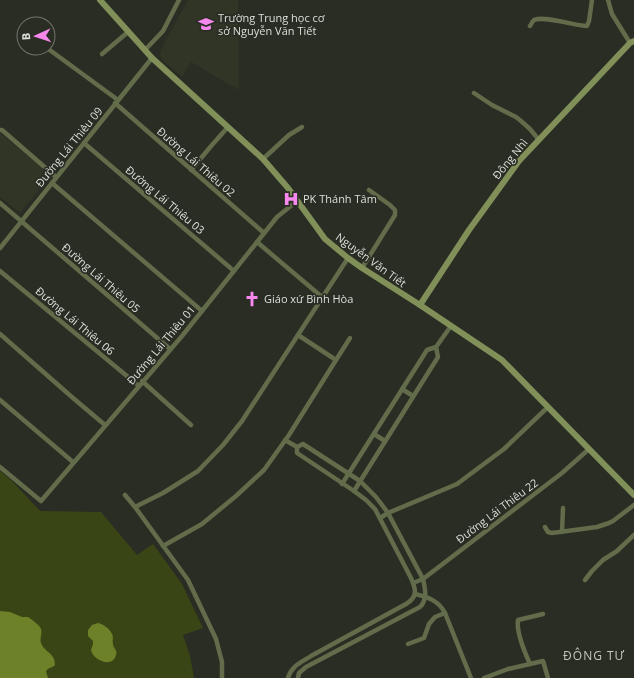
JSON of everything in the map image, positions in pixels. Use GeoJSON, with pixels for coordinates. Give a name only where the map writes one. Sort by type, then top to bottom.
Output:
{"type":"FeatureCollection","features":[{"type":"Feature","properties":{"kind":"street","name":"Nguyễn Văn Tiết"},"geometry":{"type":"LineString","coordinates":[[100,0],[152,58],[263,159],[288,188],[325,239],[362,268],[502,360],[634,495]]}},
{"type":"Feature","properties":{"kind":"street"},"geometry":{"type":"LineString","coordinates":[[145,50],[163,31],[179,0]]}},
{"type":"Feature","properties":{"kind":"street"},"geometry":{"type":"LineString","coordinates":[[530,26],[532,22],[540,19],[587,26],[592,0]]}},
{"type":"Feature","properties":{"kind":"street"},"geometry":{"type":"LineString","coordinates":[[608,0],[612,14],[632,42]]}},
{"type":"Feature","properties":{"kind":"street"},"geometry":{"type":"LineString","coordinates":[[102,54],[128,32]]}},
{"type":"Feature","properties":{"kind":"street","name":"Đông Nhì"},"geometry":{"type":"LineString","coordinates":[[420,305],[468,230],[520,161],[632,42]]}},
{"type":"Feature","properties":{"kind":"street","name":"Đường Lái Thiêu 02"},"geometry":{"type":"LineString","coordinates":[[56,54],[117,102],[191,170],[264,233]]}},
{"type":"Feature","properties":{"kind":"street","name":"Đường Lái Thiêu 09"},"geometry":{"type":"LineString","coordinates":[[0,248],[152,58]]}},
{"type":"Feature","properties":{"kind":"street"},"geometry":{"type":"LineString","coordinates":[[474,93],[492,105],[522,121],[539,140]]}},
{"type":"Feature","properties":{"kind":"street"},"geometry":{"type":"LineString","coordinates":[[191,170],[228,127]]}},
{"type":"Feature","properties":{"kind":"street"},"geometry":{"type":"LineString","coordinates":[[263,159],[289,135],[302,127]]}},
{"type":"Feature","properties":{"kind":"street"},"geometry":{"type":"LineString","coordinates":[[0,130],[2,130],[56,178]]}},
{"type":"Feature","properties":{"kind":"street","name":"Đường Lái Thiêu 03"},"geometry":{"type":"LineString","coordinates":[[84,143],[234,271]]}},
{"type":"Feature","properties":{"kind":"street"},"geometry":{"type":"LineString","coordinates":[[52,183],[202,310]]}},
{"type":"Feature","properties":{"kind":"street"},"geometry":{"type":"LineString","coordinates":[[362,268],[395,215],[395,210],[390,205],[368,190]]}},
{"type":"Feature","properties":{"kind":"street","name":"Đường Lái Thiêu 01"},"geometry":{"type":"LineString","coordinates":[[0,467],[41,501],[170,349],[277,217],[297,201]]}},
{"type":"Feature","properties":{"kind":"street","name":"Đường Lái Thiêu 05"},"geometry":{"type":"LineString","coordinates":[[0,203],[170,349]]}},
{"type":"Feature","properties":{"kind":"street"},"geometry":{"type":"LineString","coordinates":[[257,242],[322,297]]}},
{"type":"Feature","properties":{"kind":"street"},"geometry":{"type":"LineString","coordinates":[[135,507],[163,493],[198,471],[223,445],[242,421],[348,258]]}},
{"type":"Feature","properties":{"kind":"street","name":"Đường Lái Thiêu 06"},"geometry":{"type":"LineString","coordinates":[[0,271],[191,425]]}},
{"type":"Feature","properties":{"kind":"street"},"geometry":{"type":"LineString","coordinates":[[342,484],[427,350],[436,348],[451,326]]}},
{"type":"Feature","properties":{"kind":"street"},"geometry":{"type":"LineString","coordinates":[[0,334],[105,425]]}},
{"type":"Feature","properties":{"kind":"street"},"geometry":{"type":"LineString","coordinates":[[298,335],[336,360]]}},
{"type":"Feature","properties":{"kind":"street"},"geometry":{"type":"LineString","coordinates":[[163,546],[202,524],[236,496],[264,470],[285,440],[350,338]]}},
{"type":"Feature","properties":{"kind":"street"},"geometry":{"type":"LineString","coordinates":[[354,491],[438,357],[436,348]]}},
{"type":"Feature","properties":{"kind":"street"},"geometry":{"type":"LineString","coordinates":[[402,389],[413,396]]}},
{"type":"Feature","properties":{"kind":"street"},"geometry":{"type":"LineString","coordinates":[[0,400],[74,462]]}},
{"type":"Feature","properties":{"kind":"street"},"geometry":{"type":"LineString","coordinates":[[380,518],[388,513],[457,484],[504,449],[548,407]]}},
{"type":"Feature","properties":{"kind":"street"},"geometry":{"type":"LineString","coordinates":[[374,434],[385,441]]}},
{"type":"Feature","properties":{"kind":"street"},"geometry":{"type":"LineString","coordinates":[[285,440],[298,447]]}},
{"type":"Feature","properties":{"kind":"street"},"geometry":{"type":"LineString","coordinates":[[298,447],[303,444],[360,481],[376,497],[388,513],[423,579],[426,596],[420,607],[306,667],[299,673],[298,678]]}},
{"type":"Feature","properties":{"kind":"street"},"geometry":{"type":"LineString","coordinates":[[288,678],[292,670],[300,663],[406,604],[413,599],[415,594],[413,583],[375,509],[354,491],[297,453],[298,447]]}},
{"type":"Feature","properties":{"kind":"street","name":"Đường Lái Thiêu 22"},"geometry":{"type":"LineString","coordinates":[[413,583],[423,579],[562,473],[589,449]]}},
{"type":"Feature","properties":{"kind":"street"},"geometry":{"type":"LineString","coordinates":[[125,495],[188,580],[216,639],[222,662],[222,678]]}},
{"type":"Feature","properties":{"kind":"street"},"geometry":{"type":"LineString","coordinates":[[545,527],[550,533],[597,527],[609,523],[634,505]]}},
{"type":"Feature","properties":{"kind":"street"},"geometry":{"type":"LineString","coordinates":[[562,532],[564,508]]}},
{"type":"Feature","properties":{"kind":"street"},"geometry":{"type":"LineString","coordinates":[[585,580],[603,560],[617,551],[634,535]]}},
{"type":"Feature","properties":{"kind":"street"},"geometry":{"type":"LineString","coordinates":[[415,594],[426,596],[441,606],[471,678]]}},
{"type":"Feature","properties":{"kind":"street"},"geometry":{"type":"LineString","coordinates":[[408,644],[424,638],[429,624],[435,617],[445,613]]}},
{"type":"Feature","properties":{"kind":"street"},"geometry":{"type":"LineString","coordinates":[[530,664],[523,647],[517,625],[518,620],[543,614]]}},
{"type":"Feature","properties":{"kind":"street"},"geometry":{"type":"LineString","coordinates":[[484,678],[508,669],[543,660],[548,678]]}},
{"type":"Feature","properties":{"kind":"shaded area","name":"Trường Trung học cơ sở Nguyễn Văn Tiết"},"geometry":{"type":"Polygon","coordinates":[[[188,0],[238,0],[239,90],[191,62],[182,77],[162,60],[160,53],[162,48],[188,0]]]}},
{"type":"Feature","properties":{"kind":"shaded area"},"geometry":{"type":"Polygon","coordinates":[[[0,133],[51,175],[20,213],[0,197],[0,133]]]}},
{"type":"Feature","properties":{"kind":"shaded area"},"geometry":{"type":"Polygon","coordinates":[[[0,471],[12,481],[40,511],[101,512],[137,555],[153,544],[182,584],[203,628],[183,635],[190,656],[194,678],[0,678],[0,471]]]}},
{"type":"Feature","properties":{"kind":"shaded area"},"geometry":{"type":"Polygon","coordinates":[[[0,611],[10,612],[22,617],[28,617],[40,627],[41,643],[55,661],[55,665],[46,671],[48,678],[0,678],[0,611]]]}},
{"type":"Feature","properties":{"kind":"shaded area"},"geometry":{"type":"Polygon","coordinates":[[[98,623],[110,630],[113,635],[113,645],[116,653],[112,661],[101,661],[92,653],[91,650],[93,641],[88,636],[88,630],[92,625],[98,623]]]}},
{"type":"Feature","properties":{"kind":"place","name":"Trường Trung học cơ sở Nguyễn Văn Tiết"},"geometry":{"type":"Point","coordinates":[206,24]}},
{"type":"Feature","properties":{"kind":"place","name":"PK Thánh Tâm"},"geometry":{"type":"Point","coordinates":[291,199]}},
{"type":"Feature","properties":{"kind":"place","name":"Giáo xứ Bình Hòa"},"geometry":{"type":"Point","coordinates":[252,299]}},
{"type":"Feature","properties":{"kind":"district","name":"ĐÔNG TƯ"},"geometry":{"type":"Point","coordinates":[594,656]}}]}
